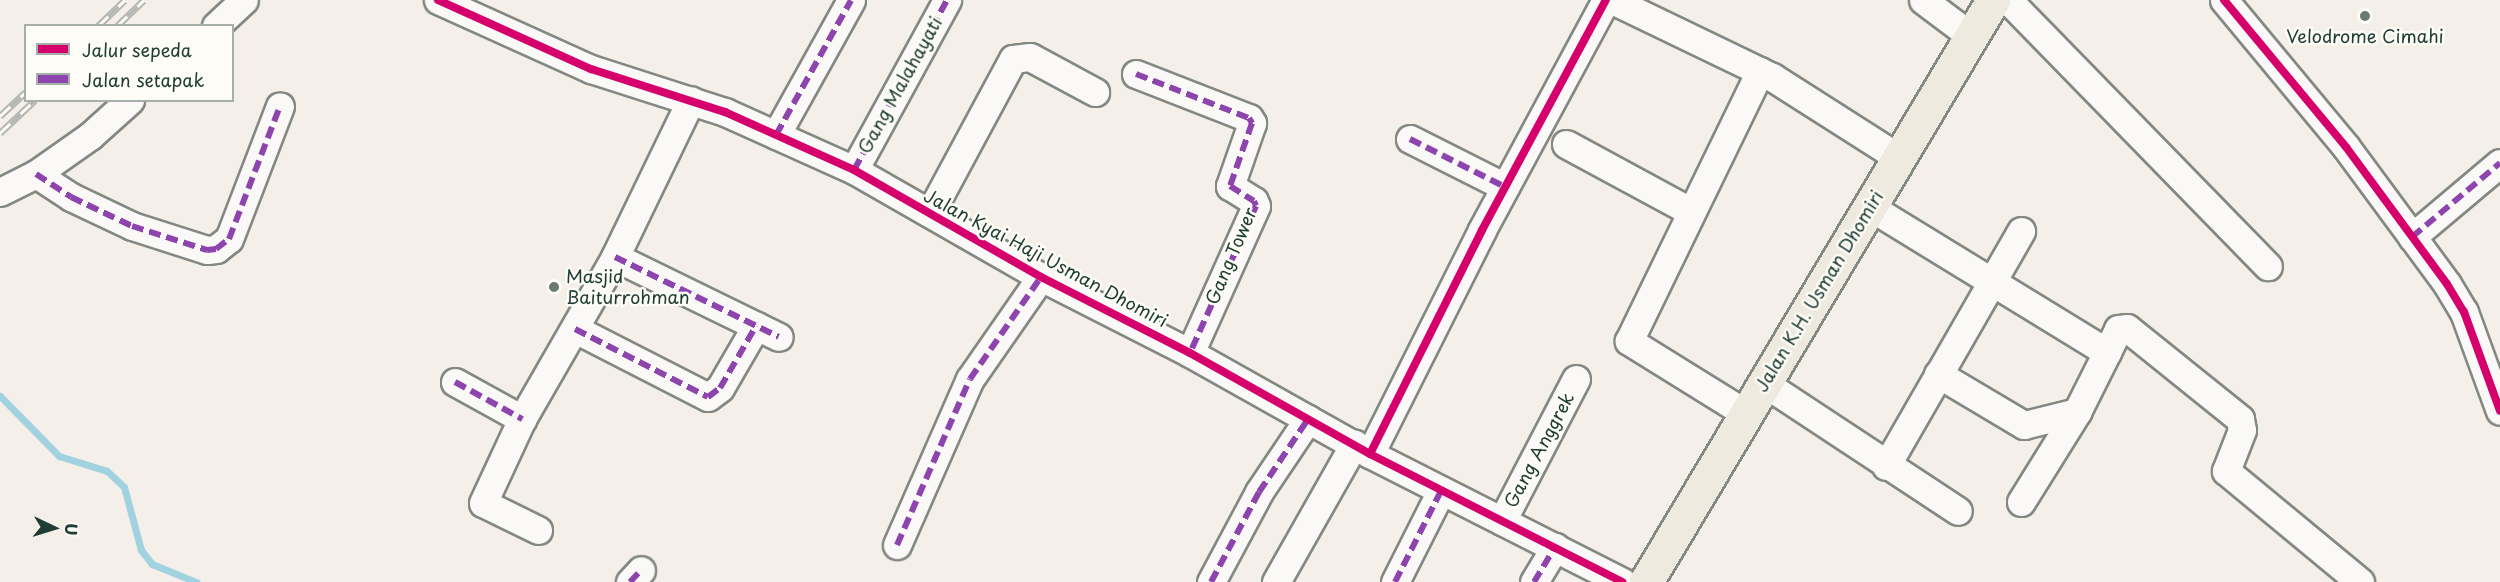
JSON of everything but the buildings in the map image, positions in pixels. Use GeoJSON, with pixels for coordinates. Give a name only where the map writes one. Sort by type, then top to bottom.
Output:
{"type":"FeatureCollection","features":[{"type":"Feature","properties":{"kind":"main road","name":"Jalan K.H. Usman Dhomiri"},"geometry":{"type":"LineString","coordinates":[[1646,582],[1993,0]]}},
{"type":"Feature","properties":{"kind":"street"},"geometry":{"type":"LineString","coordinates":[[218,24],[244,0]]}},
{"type":"Feature","properties":{"kind":"street","name":"Jalan Kyai Haji Usman Dhomiri"},"geometry":{"type":"LineString","coordinates":[[438,0],[591,69],[691,100],[854,170],[1041,277],[1190,352],[1362,449],[1623,582]]}},
{"type":"Feature","properties":{"kind":"street"},"geometry":{"type":"LineString","coordinates":[[776,135],[851,0]]}},
{"type":"Feature","properties":{"kind":"street","name":"Gang Malahayati"},"geometry":{"type":"LineString","coordinates":[[854,170],[947,0]]}},
{"type":"Feature","properties":{"kind":"street"},"geometry":{"type":"LineString","coordinates":[[1276,582],[1362,449],[1606,0]]}},
{"type":"Feature","properties":{"kind":"street"},"geometry":{"type":"LineString","coordinates":[[1612,0],[1760,71],[1899,158]]}},
{"type":"Feature","properties":{"kind":"street"},"geometry":{"type":"LineString","coordinates":[[1923,0],[1971,36]]}},
{"type":"Feature","properties":{"kind":"street"},"geometry":{"type":"LineString","coordinates":[[2008,0],[2268,266]]}},
{"type":"Feature","properties":{"kind":"street"},"geometry":{"type":"LineString","coordinates":[[2224,0],[2346,147],[2464,312],[2500,411]]}},
{"type":"Feature","properties":{"kind":"street"},"geometry":{"type":"LineString","coordinates":[[930,213],[1013,58],[1030,57],[1095,92]]}},
{"type":"Feature","properties":{"kind":"street"},"geometry":{"type":"LineString","coordinates":[[1745,413],[1629,341],[1690,211],[1760,71]]}},
{"type":"Feature","properties":{"kind":"street","name":"Gang Tower"},"geometry":{"type":"LineString","coordinates":[[1136,74],[1249,118],[1252,123],[1230,186],[1254,201],[1256,206],[1190,352]]}},
{"type":"Feature","properties":{"kind":"street"},"geometry":{"type":"LineString","coordinates":[[538,530],[483,503],[522,419],[615,257],[691,100]]}},
{"type":"Feature","properties":{"kind":"street"},"geometry":{"type":"LineString","coordinates":[[0,192],[36,174],[127,102]]}},
{"type":"Feature","properties":{"kind":"street"},"geometry":{"type":"LineString","coordinates":[[36,174],[71,197],[132,226],[207,250],[216,249],[229,239],[280,106]]}},
{"type":"Feature","properties":{"kind":"street"},"geometry":{"type":"LineString","coordinates":[[1410,139],[1505,187]]}},
{"type":"Feature","properties":{"kind":"street"},"geometry":{"type":"LineString","coordinates":[[1566,144],[1690,211]]}},
{"type":"Feature","properties":{"kind":"street"},"geometry":{"type":"LineString","coordinates":[[2412,237],[2500,163]]}},
{"type":"Feature","properties":{"kind":"street"},"geometry":{"type":"LineString","coordinates":[[1870,207],[2107,352]]}},
{"type":"Feature","properties":{"kind":"street"},"geometry":{"type":"LineString","coordinates":[[1886,466],[1994,282],[2021,231]]}},
{"type":"Feature","properties":{"kind":"street"},"geometry":{"type":"LineString","coordinates":[[575,329],[708,397],[720,388],[767,332],[615,257]]}},
{"type":"Feature","properties":{"kind":"street"},"geometry":{"type":"LineString","coordinates":[[897,545],[970,379],[1041,277]]}},
{"type":"Feature","properties":{"kind":"street"},"geometry":{"type":"LineString","coordinates":[[2021,502],[2077,412],[2118,329],[2127,328],[2240,419],[2242,430],[2226,471],[2360,582]]}},
{"type":"Feature","properties":{"kind":"street"},"geometry":{"type":"LineString","coordinates":[[1938,374],[2024,425],[2077,412]]}},
{"type":"Feature","properties":{"kind":"street","name":"Gang Anggrek"},"geometry":{"type":"LineString","coordinates":[[1502,521],[1576,379]]}},
{"type":"Feature","properties":{"kind":"street"},"geometry":{"type":"LineString","coordinates":[[455,382],[522,419]]}},
{"type":"Feature","properties":{"kind":"street"},"geometry":{"type":"LineString","coordinates":[[1764,382],[1886,466],[1958,511]]}},
{"type":"Feature","properties":{"kind":"street"},"geometry":{"type":"LineString","coordinates":[[1210,582],[1259,492],[1308,419]]}},
{"type":"Feature","properties":{"kind":"street"},"geometry":{"type":"LineString","coordinates":[[1395,582],[1441,491]]}},
{"type":"Feature","properties":{"kind":"street"},"geometry":{"type":"LineString","coordinates":[[1534,582],[1555,547]]}},
{"type":"Feature","properties":{"kind":"waterway"},"geometry":{"type":"LineString","coordinates":[[0,396],[59,456],[107,471],[124,487],[141,550],[152,564],[196,582]]}},
{"type":"Feature","properties":{"kind":"railway"},"geometry":{"type":"LineString","coordinates":[[100,24],[125,0]]}},
{"type":"Feature","properties":{"kind":"railway"},"geometry":{"type":"LineString","coordinates":[[119,24],[144,0]]}},
{"type":"Feature","properties":{"kind":"railway"},"geometry":{"type":"LineString","coordinates":[[0,116],[24,94]]}},
{"type":"Feature","properties":{"kind":"railway"},"geometry":{"type":"LineString","coordinates":[[0,133],[33,102]]}},
{"type":"Feature","properties":{"kind":"marked path"},"geometry":{"type":"LineString","coordinates":[[776,135],[851,0]]}},
{"type":"Feature","properties":{"kind":"marked path"},"geometry":{"type":"LineString","coordinates":[[854,170],[947,0]]}},
{"type":"Feature","properties":{"kind":"marked path"},"geometry":{"type":"LineString","coordinates":[[1136,74],[1249,118],[1252,123],[1230,186],[1254,201],[1256,206],[1190,353]]}},
{"type":"Feature","properties":{"kind":"marked path"},"geometry":{"type":"LineString","coordinates":[[36,174],[71,197],[132,226],[207,250],[216,249],[229,239],[280,106]]}},
{"type":"Feature","properties":{"kind":"marked path"},"geometry":{"type":"LineString","coordinates":[[1410,139],[1505,187]]}},
{"type":"Feature","properties":{"kind":"marked path"},"geometry":{"type":"LineString","coordinates":[[2412,237],[2500,163]]}},
{"type":"Feature","properties":{"kind":"marked path"},"geometry":{"type":"LineString","coordinates":[[615,257],[779,337]]}},
{"type":"Feature","properties":{"kind":"marked path"},"geometry":{"type":"LineString","coordinates":[[897,545],[970,379],[1041,277]]}},
{"type":"Feature","properties":{"kind":"marked path"},"geometry":{"type":"LineString","coordinates":[[575,329],[708,397],[720,388],[756,326]]}},
{"type":"Feature","properties":{"kind":"marked path"},"geometry":{"type":"LineString","coordinates":[[455,382],[522,419]]}},
{"type":"Feature","properties":{"kind":"marked path"},"geometry":{"type":"LineString","coordinates":[[1211,582],[1259,492],[1308,419]]}},
{"type":"Feature","properties":{"kind":"marked path"},"geometry":{"type":"LineString","coordinates":[[1395,582],[1441,491]]}},
{"type":"Feature","properties":{"kind":"marked path"},"geometry":{"type":"LineString","coordinates":[[1534,582],[1555,547]]}},
{"type":"Feature","properties":{"kind":"marked path"},"geometry":{"type":"LineString","coordinates":[[630,582],[641,570]]}},
{"type":"Feature","properties":{"kind":"cycle path"},"geometry":{"type":"LineString","coordinates":[[438,0],[591,69],[725,112],[854,170],[1041,277],[1190,353],[1370,454],[1622,582]]}},
{"type":"Feature","properties":{"kind":"cycle path"},"geometry":{"type":"LineString","coordinates":[[1370,454],[1482,230],[1606,0]]}},
{"type":"Feature","properties":{"kind":"cycle path"},"geometry":{"type":"LineString","coordinates":[[2224,0],[2346,147],[2447,284],[2464,312],[2500,411]]}},
{"type":"Feature","properties":{"kind":"place","name":"Velodrome Cimahi"},"geometry":{"type":"Point","coordinates":[2365,16]}},
{"type":"Feature","properties":{"kind":"place","name":"Masjid Baiturrohman"},"geometry":{"type":"Point","coordinates":[554,287]}}]}
